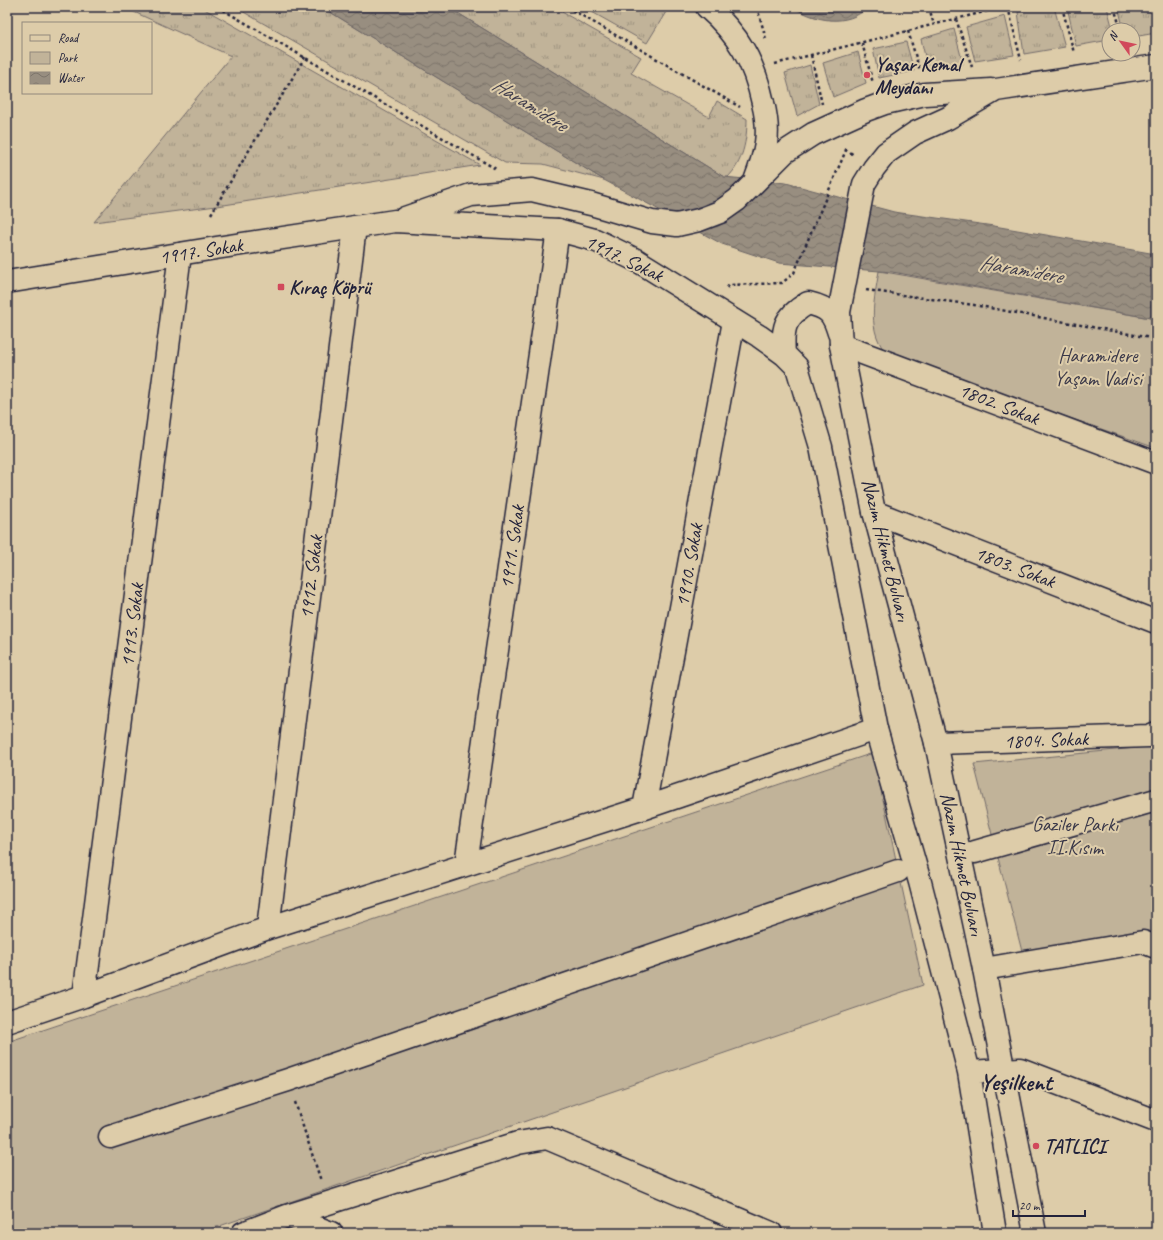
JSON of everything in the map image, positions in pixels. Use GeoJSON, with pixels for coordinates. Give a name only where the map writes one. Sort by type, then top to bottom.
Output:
{"type":"FeatureCollection","features":[{"type":"Feature","properties":{"kind":"street"},"geometry":{"type":"LineString","coordinates":[[707,7],[737,38],[752,64],[759,83],[765,112],[766,141],[762,161],[753,186]]}},
{"type":"Feature","properties":{"kind":"street","name":"Nazım Hikmet Bulvarı"},"geometry":{"type":"LineString","coordinates":[[1035,1233],[984,969],[936,743],[874,512],[840,339],[840,312],[864,184],[886,153],[915,133],[948,118],[996,90],[1156,66]]}},
{"type":"Feature","properties":{"kind":"street","name":"1917. Sokak"},"geometry":{"type":"LineString","coordinates":[[7,282],[394,221],[471,195],[532,190],[591,204],[652,222],[677,225],[699,220],[720,212],[738,200],[785,152],[813,134],[866,110],[885,103],[925,94],[996,90]]}},
{"type":"Feature","properties":{"kind":"street","name":"1917. Sokak"},"geometry":{"type":"LineString","coordinates":[[394,221],[558,230],[595,240],[638,261],[784,354]]}},
{"type":"Feature","properties":{"kind":"street","name":"1912. Sokak"},"geometry":{"type":"LineString","coordinates":[[268,928],[355,227]]}},
{"type":"Feature","properties":{"kind":"street","name":"1911. Sokak"},"geometry":{"type":"LineString","coordinates":[[466,864],[558,230]]}},
{"type":"Feature","properties":{"kind":"street","name":"1913. Sokak"},"geometry":{"type":"LineString","coordinates":[[84,996],[180,254]]}},
{"type":"Feature","properties":{"kind":"street"},"geometry":{"type":"LineString","coordinates":[[784,354],[782,334],[786,324],[795,312],[808,304],[822,306],[829,311],[834,317],[840,339]]}},
{"type":"Feature","properties":{"kind":"street","name":"1910. Sokak"},"geometry":{"type":"LineString","coordinates":[[644,808],[734,321]]}},
{"type":"Feature","properties":{"kind":"street","name":"1802. Sokak"},"geometry":{"type":"LineString","coordinates":[[840,339],[1156,464]]}},
{"type":"Feature","properties":{"kind":"street","name":"Nazım Hikmet Bulvarı"},"geometry":{"type":"LineString","coordinates":[[784,354],[797,367],[821,447],[876,729],[920,882],[969,1072],[995,1233]]}},
{"type":"Feature","properties":{"kind":"street","name":"1803. Sokak"},"geometry":{"type":"LineString","coordinates":[[874,512],[1156,622]]}},
{"type":"Feature","properties":{"kind":"street"},"geometry":{"type":"LineString","coordinates":[[7,1022],[84,996],[268,928],[644,808],[876,729]]}},
{"type":"Feature","properties":{"kind":"street","name":"1804. Sokak"},"geometry":{"type":"LineString","coordinates":[[936,743],[1149,736],[1156,733]]}},
{"type":"Feature","properties":{"kind":"street"},"geometry":{"type":"LineString","coordinates":[[975,852],[1156,800]]}},
{"type":"Feature","properties":{"kind":"street"},"geometry":{"type":"LineString","coordinates":[[110,1137],[288,1080],[898,871]]}},
{"type":"Feature","properties":{"kind":"street"},"geometry":{"type":"LineString","coordinates":[[984,969],[1152,942]]}},
{"type":"Feature","properties":{"kind":"street"},"geometry":{"type":"LineString","coordinates":[[969,1072],[1003,1068],[1020,1069],[1037,1074],[1156,1121]]}},
{"type":"Feature","properties":{"kind":"street"},"geometry":{"type":"LineString","coordinates":[[243,1233],[287,1216],[518,1143],[547,1138],[771,1233]]}},
{"type":"Feature","properties":{"kind":"street"},"geometry":{"type":"LineString","coordinates":[[287,1216],[331,1233]]}},
{"type":"Feature","properties":{"kind":"path"},"geometry":{"type":"LineString","coordinates":[[218,7],[500,171]]}},
{"type":"Feature","properties":{"kind":"path"},"geometry":{"type":"LineString","coordinates":[[567,7],[741,108]]}},
{"type":"Feature","properties":{"kind":"path"},"geometry":{"type":"LineString","coordinates":[[757,7],[767,45]]}},
{"type":"Feature","properties":{"kind":"path"},"geometry":{"type":"LineString","coordinates":[[929,7],[934,25]]}},
{"type":"Feature","properties":{"kind":"path"},"geometry":{"type":"LineString","coordinates":[[775,64],[1004,7]]}},
{"type":"Feature","properties":{"kind":"path"},"geometry":{"type":"LineString","coordinates":[[1008,7],[1021,60]]}},
{"type":"Feature","properties":{"kind":"path"},"geometry":{"type":"LineString","coordinates":[[1062,7],[1074,53]]}},
{"type":"Feature","properties":{"kind":"path"},"geometry":{"type":"LineString","coordinates":[[1114,7],[1119,22]]}},
{"type":"Feature","properties":{"kind":"path"},"geometry":{"type":"LineString","coordinates":[[956,19],[972,68]]}},
{"type":"Feature","properties":{"kind":"path"},"geometry":{"type":"LineString","coordinates":[[908,31],[921,75]]}},
{"type":"Feature","properties":{"kind":"path"},"geometry":{"type":"LineString","coordinates":[[862,43],[874,85]]}},
{"type":"Feature","properties":{"kind":"path"},"geometry":{"type":"LineString","coordinates":[[811,55],[823,109]]}},
{"type":"Feature","properties":{"kind":"path"},"geometry":{"type":"LineString","coordinates":[[211,214],[305,57]]}},
{"type":"Feature","properties":{"kind":"path"},"geometry":{"type":"LineString","coordinates":[[842,147],[856,157]]}},
{"type":"Feature","properties":{"kind":"path"},"geometry":{"type":"LineString","coordinates":[[725,291],[729,285],[782,283],[794,273],[846,150]]}},
{"type":"Feature","properties":{"kind":"path"},"geometry":{"type":"LineString","coordinates":[[844,287],[974,305],[1156,339]]}},
{"type":"Feature","properties":{"kind":"path"},"geometry":{"type":"LineString","coordinates":[[288,1080],[328,1203]]}},
{"type":"Feature","properties":{"kind":"green space"},"geometry":{"type":"Polygon","coordinates":[[[123,7],[201,7],[480,165],[224,205],[94,222],[231,56],[123,7]]]}},
{"type":"Feature","properties":{"kind":"green space"},"geometry":{"type":"Polygon","coordinates":[[[235,7],[322,7],[604,180],[543,164],[505,163],[235,7]]]}},
{"type":"Feature","properties":{"kind":"green space"},"geometry":{"type":"Polygon","coordinates":[[[448,7],[553,7],[641,57],[631,73],[709,117],[717,101],[747,119],[745,143],[741,158],[728,177],[724,177],[448,7]]]}},
{"type":"Feature","properties":{"kind":"green space"},"geometry":{"type":"Polygon","coordinates":[[[583,7],[669,7],[647,43],[583,7]]]}},
{"type":"Feature","properties":{"kind":"green space"},"geometry":{"type":"Polygon","coordinates":[[[1040,7],[1054,7],[1065,47],[1024,54],[1018,12],[1040,7]]]}},
{"type":"Feature","properties":{"kind":"green space"},"geometry":{"type":"Polygon","coordinates":[[[1067,7],[1107,7],[1111,22],[1101,22],[1101,41],[1076,46],[1067,7]]]}},
{"type":"Feature","properties":{"kind":"green space"},"geometry":{"type":"Polygon","coordinates":[[[1118,7],[1156,7],[1156,33],[1141,36],[1141,22],[1122,22],[1118,7]]]}},
{"type":"Feature","properties":{"kind":"green space"},"geometry":{"type":"Polygon","coordinates":[[[1005,16],[1014,55],[975,61],[966,27],[1005,16]]]}},
{"type":"Feature","properties":{"kind":"green space"},"geometry":{"type":"Polygon","coordinates":[[[954,29],[963,64],[928,69],[921,39],[954,29]]]}},
{"type":"Feature","properties":{"kind":"green space"},"geometry":{"type":"Polygon","coordinates":[[[906,42],[914,71],[879,78],[873,49],[906,42]]]}},
{"type":"Feature","properties":{"kind":"green space"},"geometry":{"type":"Polygon","coordinates":[[[858,52],[866,83],[833,97],[823,63],[858,52]]]}},
{"type":"Feature","properties":{"kind":"green space"},"geometry":{"type":"Polygon","coordinates":[[[810,65],[819,104],[797,116],[785,73],[810,65]]]}},
{"type":"Feature","properties":{"kind":"green space","name":"Haramidere Yaşam Vadisi"},"geometry":{"type":"Polygon","coordinates":[[[879,271],[1156,319],[1156,448],[888,355],[881,346],[874,326],[873,315],[875,293],[879,271]]]}},
{"type":"Feature","properties":{"kind":"green space","name":"Gaziler Parkı II.Kısım"},"geometry":{"type":"Polygon","coordinates":[[[1156,746],[1156,939],[1027,971],[974,764],[1156,746]]]}},
{"type":"Feature","properties":{"kind":"green space"},"geometry":{"type":"Polygon","coordinates":[[[873,753],[923,985],[205,1231],[194,1233],[7,1233],[7,1042],[873,753]]]}},
{"type":"Feature","properties":{"kind":"water","name":"Haramidere"},"geometry":{"type":"Polygon","coordinates":[[[322,7],[448,7],[724,177],[786,183],[894,212],[994,226],[1156,254],[1156,319],[892,272],[779,263],[722,244],[604,180],[322,7]]]}},
{"type":"Feature","properties":{"kind":"water"},"geometry":{"type":"Polygon","coordinates":[[[793,7],[868,7],[860,14],[851,18],[831,20],[811,16],[793,7]]]}},
{"type":"Feature","properties":{"kind":"place","name":"Yaşar Kemal Meydanı"},"geometry":{"type":"Point","coordinates":[867,75]}},
{"type":"Feature","properties":{"kind":"place","name":"Kıraç Köprü"},"geometry":{"type":"Point","coordinates":[281,287]}},
{"type":"Feature","properties":{"kind":"place","name":"TATLICI"},"geometry":{"type":"Point","coordinates":[1036,1146]}},
{"type":"Feature","properties":{"kind":"district","name":"Yeşilkent"},"geometry":{"type":"Point","coordinates":[1016,1082]}}]}
